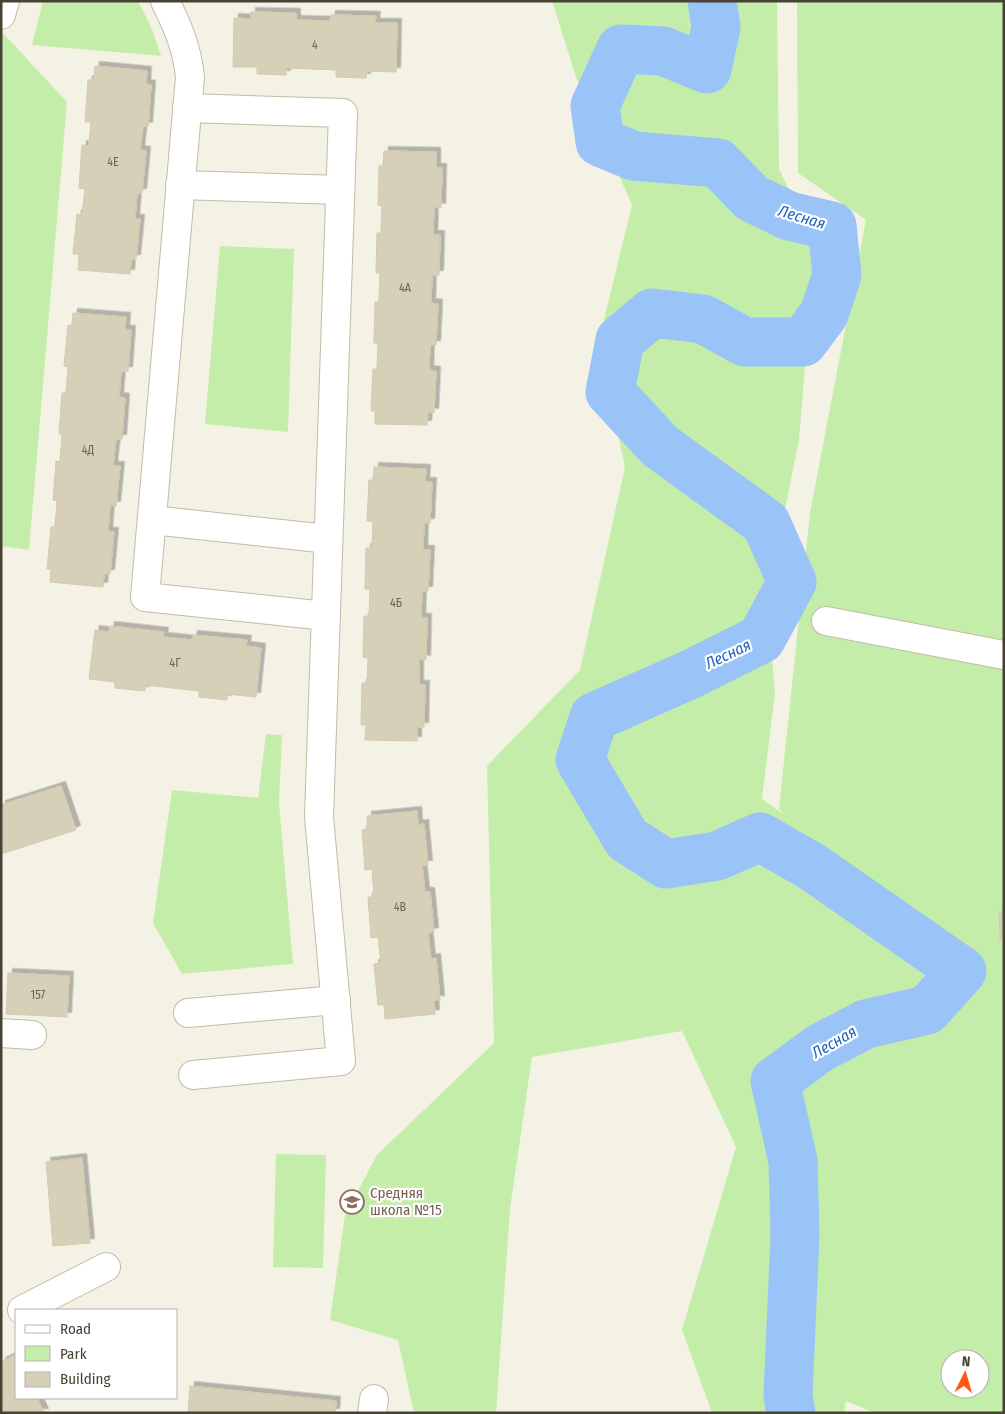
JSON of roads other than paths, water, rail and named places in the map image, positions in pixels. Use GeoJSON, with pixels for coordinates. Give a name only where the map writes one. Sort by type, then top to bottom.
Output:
{"type":"FeatureCollection","features":[{"type":"Feature","properties":{"kind":"street"},"geometry":{"type":"LineString","coordinates":[[1,15],[5,1]]}},
{"type":"Feature","properties":{"kind":"street"},"geometry":{"type":"LineString","coordinates":[[164,1],[174,20],[187,54],[190,77],[145,597],[326,616]]}},
{"type":"Feature","properties":{"kind":"street"},"geometry":{"type":"LineString","coordinates":[[187,108],[343,113],[319,817],[341,1061],[193,1075]]}},
{"type":"Feature","properties":{"kind":"street"},"geometry":{"type":"LineString","coordinates":[[180,185],[340,190]]}},
{"type":"Feature","properties":{"kind":"street"},"geometry":{"type":"LineString","coordinates":[[152,520],[328,539]]}},
{"type":"Feature","properties":{"kind":"street"},"geometry":{"type":"LineString","coordinates":[[826,621],[1004,655]]}},
{"type":"Feature","properties":{"kind":"street"},"geometry":{"type":"LineString","coordinates":[[188,1013],[336,1000]]}},
{"type":"Feature","properties":{"kind":"street"},"geometry":{"type":"LineString","coordinates":[[1,1033],[32,1036]]}},
{"type":"Feature","properties":{"kind":"street"},"geometry":{"type":"LineString","coordinates":[[24,1309],[106,1267]]}},
{"type":"Feature","properties":{"kind":"street"},"geometry":{"type":"LineString","coordinates":[[1,1321],[15,1314]]}},
{"type":"Feature","properties":{"kind":"waterway","name":"Лесная"},"geometry":{"type":"LineString","coordinates":[[712,1],[716,27],[707,69],[663,51],[621,49],[595,106],[600,142],[634,156],[718,163],[752,198],[789,216],[832,226],[837,275],[824,314],[803,342],[745,342],[703,319],[652,313],[620,340],[610,392],[660,446],[766,523],[792,582],[761,639],[689,675],[594,717],[580,760],[627,839],[666,864],[717,856],[760,837],[811,866],[962,971],[927,1010],[866,1024],[820,1048],[775,1081],[793,1161],[795,1235],[788,1396],[791,1413]]}},
{"type":"Feature","properties":{"kind":"place","name":"Средняя школа №15"},"geometry":{"type":"Point","coordinates":[352,1202]}}]}
